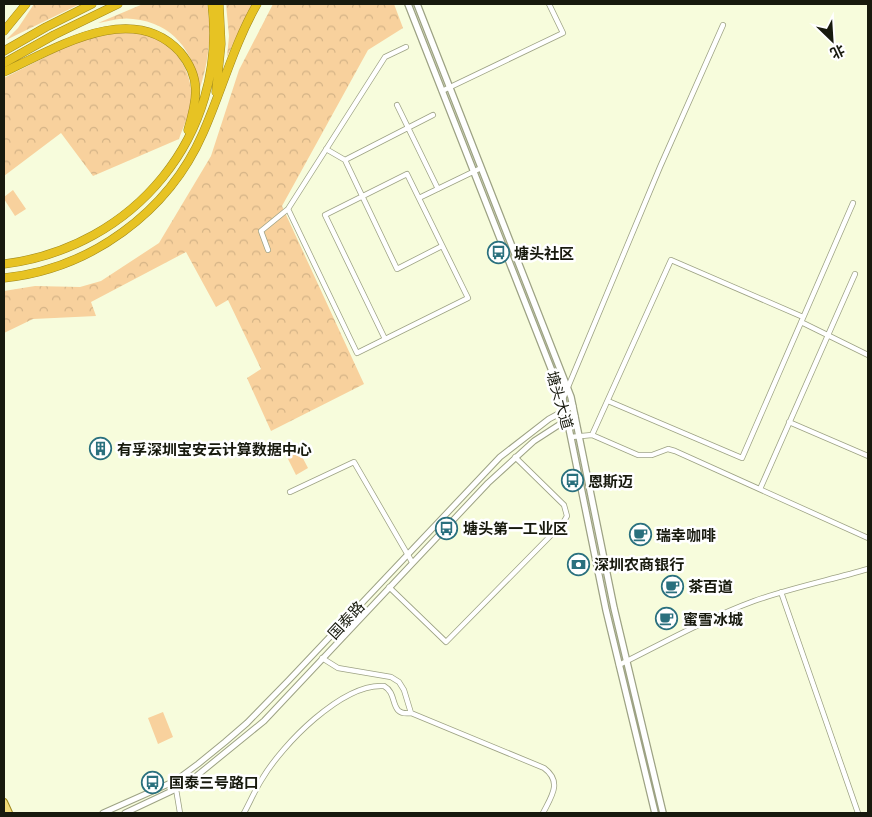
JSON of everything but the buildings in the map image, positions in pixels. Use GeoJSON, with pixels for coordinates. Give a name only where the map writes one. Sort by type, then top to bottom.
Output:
{"type":"FeatureCollection","features":[{"type":"Feature","properties":{"kind":"highway"},"geometry":{"type":"LineString","coordinates":[[4,31],[26,4]]}},
{"type":"Feature","properties":{"kind":"highway"},"geometry":{"type":"LineString","coordinates":[[4,51],[92,4]]}},
{"type":"Feature","properties":{"kind":"highway"},"geometry":{"type":"LineString","coordinates":[[4,64],[63,31],[118,4]]}},
{"type":"Feature","properties":{"kind":"highway"},"geometry":{"type":"LineString","coordinates":[[5,264],[53,253],[81,242],[110,226],[138,204],[155,187],[184,144],[201,112],[209,81],[214,42],[212,4]]}},
{"type":"Feature","properties":{"kind":"highway"},"geometry":{"type":"LineString","coordinates":[[214,106],[220,59],[221,28],[219,4]]}},
{"type":"Feature","properties":{"kind":"highway"},"geometry":{"type":"LineString","coordinates":[[6,278],[50,268],[84,256],[108,243],[140,219],[165,193],[188,162],[203,133],[237,46],[257,4]]}},
{"type":"Feature","properties":{"kind":"highway"},"geometry":{"type":"LineString","coordinates":[[4,72],[63,43],[103,27],[128,25],[151,30],[161,35],[177,48],[188,63],[192,73],[196,104],[184,144]]}},
{"type":"Feature","properties":{"kind":"main road","name":"塘头大道"},"geometry":{"type":"LineString","coordinates":[[408,4],[566,409],[594,555],[655,813]]}},
{"type":"Feature","properties":{"kind":"main road","name":"塘头大道"},"geometry":{"type":"LineString","coordinates":[[417,4],[568,388],[596,528],[663,813]]}},
{"type":"Feature","properties":{"kind":"main road"},"geometry":{"type":"LineString","coordinates":[[4,802],[9,813]]}},
{"type":"Feature","properties":{"kind":"street"},"geometry":{"type":"LineString","coordinates":[[442,91],[563,34],[549,4]]}},
{"type":"Feature","properties":{"kind":"street"},"geometry":{"type":"LineString","coordinates":[[563,400],[660,167],[723,24]]}},
{"type":"Feature","properties":{"kind":"street"},"geometry":{"type":"LineString","coordinates":[[268,250],[261,232],[288,209],[385,57],[406,47]]}},
{"type":"Feature","properties":{"kind":"street"},"geometry":{"type":"LineString","coordinates":[[397,105],[438,189]]}},
{"type":"Feature","properties":{"kind":"street"},"geometry":{"type":"LineString","coordinates":[[345,160],[433,115]]}},
{"type":"Feature","properties":{"kind":"street"},"geometry":{"type":"LineString","coordinates":[[326,149],[345,160],[398,268],[442,246]]}},
{"type":"Feature","properties":{"kind":"street"},"geometry":{"type":"LineString","coordinates":[[419,198],[481,168]]}},
{"type":"Feature","properties":{"kind":"street"},"geometry":{"type":"LineString","coordinates":[[288,209],[357,353],[468,298],[407,174],[325,215],[385,339]]}},
{"type":"Feature","properties":{"kind":"street"},"geometry":{"type":"LineString","coordinates":[[608,401],[742,458],[853,202]]}},
{"type":"Feature","properties":{"kind":"street"},"geometry":{"type":"LineString","coordinates":[[592,435],[670,260],[803,316]]}},
{"type":"Feature","properties":{"kind":"street"},"geometry":{"type":"LineString","coordinates":[[760,489],[855,274]]}},
{"type":"Feature","properties":{"kind":"street"},"geometry":{"type":"LineString","coordinates":[[801,322],[868,355]]}},
{"type":"Feature","properties":{"kind":"street","name":"国泰路"},"geometry":{"type":"LineString","coordinates":[[103,813],[140,798],[174,781],[198,764],[247,723],[500,457],[541,425],[573,406]]}},
{"type":"Feature","properties":{"kind":"street","name":"国泰路"},"geometry":{"type":"LineString","coordinates":[[125,813],[176,789],[194,778],[264,721],[488,483],[534,441],[575,416]]}},
{"type":"Feature","properties":{"kind":"street"},"geometry":{"type":"LineString","coordinates":[[789,422],[868,456]]}},
{"type":"Feature","properties":{"kind":"street"},"geometry":{"type":"LineString","coordinates":[[571,437],[592,435],[638,455],[652,455],[668,449],[675,451],[868,538]]}},
{"type":"Feature","properties":{"kind":"street"},"geometry":{"type":"LineString","coordinates":[[389,587],[446,642],[563,522],[567,516],[564,505],[515,457]]}},
{"type":"Feature","properties":{"kind":"street"},"geometry":{"type":"LineString","coordinates":[[290,492],[354,462],[412,562]]}},
{"type":"Feature","properties":{"kind":"street"},"geometry":{"type":"LineString","coordinates":[[619,664],[726,613],[782,592],[868,569]]}},
{"type":"Feature","properties":{"kind":"street"},"geometry":{"type":"LineString","coordinates":[[782,592],[858,813]]}},
{"type":"Feature","properties":{"kind":"street"},"geometry":{"type":"LineString","coordinates":[[322,658],[338,668],[391,677],[399,682],[404,690],[411,713]]}},
{"type":"Feature","properties":{"kind":"street"},"geometry":{"type":"LineString","coordinates":[[244,813],[262,778],[282,751],[306,726],[332,704],[362,690],[384,686],[392,693],[397,710],[401,713],[411,713],[550,772],[555,786],[543,813]]}},
{"type":"Feature","properties":{"kind":"street"},"geometry":{"type":"LineString","coordinates":[[176,789],[180,813]]}},
{"type":"Feature","properties":{"kind":"green space"},"geometry":{"type":"Polygon","coordinates":[[[34,4],[80,4],[6,40],[18,28],[34,4]]]}},
{"type":"Feature","properties":{"kind":"green space"},"geometry":{"type":"Polygon","coordinates":[[[143,4],[207,4],[209,46],[200,88],[197,75],[186,51],[170,33],[159,26],[133,19],[98,23],[143,4]]]}},
{"type":"Feature","properties":{"kind":"green space"},"geometry":{"type":"Polygon","coordinates":[[[226,4],[252,4],[227,57],[229,36],[226,4]]]}},
{"type":"Feature","properties":{"kind":"green space"},"geometry":{"type":"Polygon","coordinates":[[[273,4],[394,4],[403,28],[368,50],[282,206],[364,384],[271,431],[247,378],[261,369],[228,300],[216,307],[186,252],[91,302],[96,316],[33,319],[4,333],[4,291],[35,286],[80,287],[101,281],[159,243],[211,156],[239,70],[273,4]]]}},
{"type":"Feature","properties":{"kind":"green space"},"geometry":{"type":"Polygon","coordinates":[[[128,29],[151,36],[166,44],[183,65],[190,83],[191,101],[188,116],[179,139],[93,176],[61,133],[4,176],[4,78],[65,47],[90,37],[128,29]]]}},
{"type":"Feature","properties":{"kind":"green space"},"geometry":{"type":"Polygon","coordinates":[[[13,190],[26,209],[15,216],[4,199],[13,190]]]}},
{"type":"Feature","properties":{"kind":"green space"},"geometry":{"type":"Polygon","coordinates":[[[297,447],[308,468],[296,475],[285,453],[297,447]]]}},
{"type":"Feature","properties":{"kind":"green space"},"geometry":{"type":"Polygon","coordinates":[[[163,712],[173,737],[158,744],[148,718],[163,712]]]}},
{"type":"Feature","properties":{"kind":"place","name":"塘头社区"},"geometry":{"type":"Point","coordinates":[498,253]}},
{"type":"Feature","properties":{"kind":"place","name":"有孚深圳宝安云计算数据中心"},"geometry":{"type":"Point","coordinates":[101,449]}},
{"type":"Feature","properties":{"kind":"place","name":"恩斯迈"},"geometry":{"type":"Point","coordinates":[572,481]}},
{"type":"Feature","properties":{"kind":"place","name":"塘头第一工业区"},"geometry":{"type":"Point","coordinates":[447,528]}},
{"type":"Feature","properties":{"kind":"place","name":"瑞幸咖啡"},"geometry":{"type":"Point","coordinates":[640,535]}},
{"type":"Feature","properties":{"kind":"place","name":"深圳农商银行"},"geometry":{"type":"Point","coordinates":[578,564]}},
{"type":"Feature","properties":{"kind":"place","name":"茶百道"},"geometry":{"type":"Point","coordinates":[672,586]}},
{"type":"Feature","properties":{"kind":"place","name":"蜜雪冰城"},"geometry":{"type":"Point","coordinates":[667,619]}},
{"type":"Feature","properties":{"kind":"place","name":"国泰三号路口"},"geometry":{"type":"Point","coordinates":[153,782]}}]}
